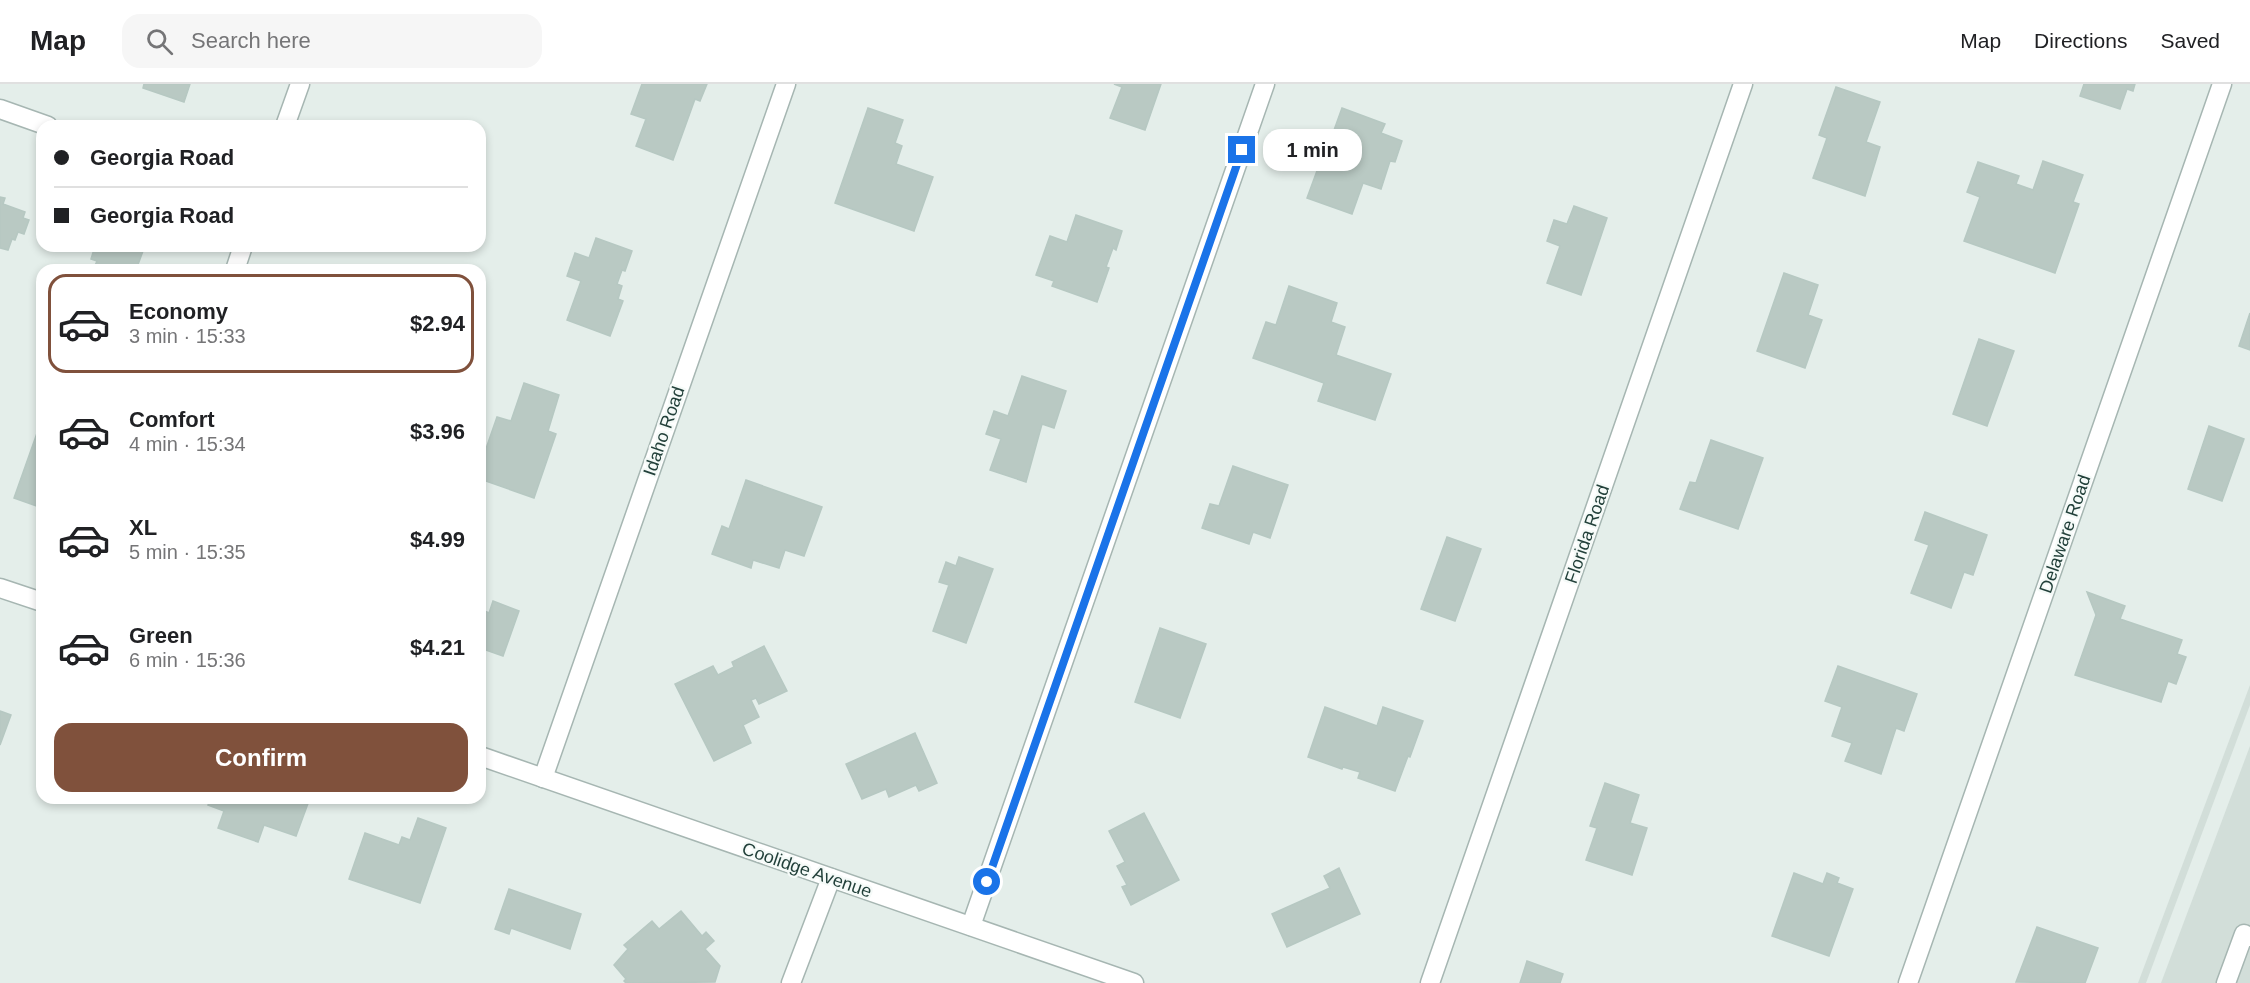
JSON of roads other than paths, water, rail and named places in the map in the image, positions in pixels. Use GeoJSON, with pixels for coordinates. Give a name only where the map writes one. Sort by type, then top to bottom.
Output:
{"type":"FeatureCollection","features":[{"type":"Feature","properties":{"kind":"street"},"geometry":{"type":"LineString","coordinates":[[287,120],[300,84]]}},
{"type":"Feature","properties":{"kind":"street","name":"Idaho Road"},"geometry":{"type":"LineString","coordinates":[[543,778],[786,84]]}},
{"type":"Feature","properties":{"kind":"street"},"geometry":{"type":"LineString","coordinates":[[971,926],[1265,84]]}},
{"type":"Feature","properties":{"kind":"street","name":"Florida Road"},"geometry":{"type":"LineString","coordinates":[[1430,983],[1743,84]]}},
{"type":"Feature","properties":{"kind":"street","name":"Delaware Road"},"geometry":{"type":"LineString","coordinates":[[1908,983],[2222,84]]}},
{"type":"Feature","properties":{"kind":"street"},"geometry":{"type":"LineString","coordinates":[[0,109],[36,122]]}},
{"type":"Feature","properties":{"kind":"street"},"geometry":{"type":"LineString","coordinates":[[0,588],[36,600]]}},
{"type":"Feature","properties":{"kind":"street","name":"Coolidge Avenue"},"geometry":{"type":"LineString","coordinates":[[486,758],[1134,983]]}},
{"type":"Feature","properties":{"kind":"street"},"geometry":{"type":"LineString","coordinates":[[791,983],[831,878]]}},
{"type":"Feature","properties":{"kind":"street"},"geometry":{"type":"LineString","coordinates":[[2226,983],[2244,934],[2250,937]]}}]}
